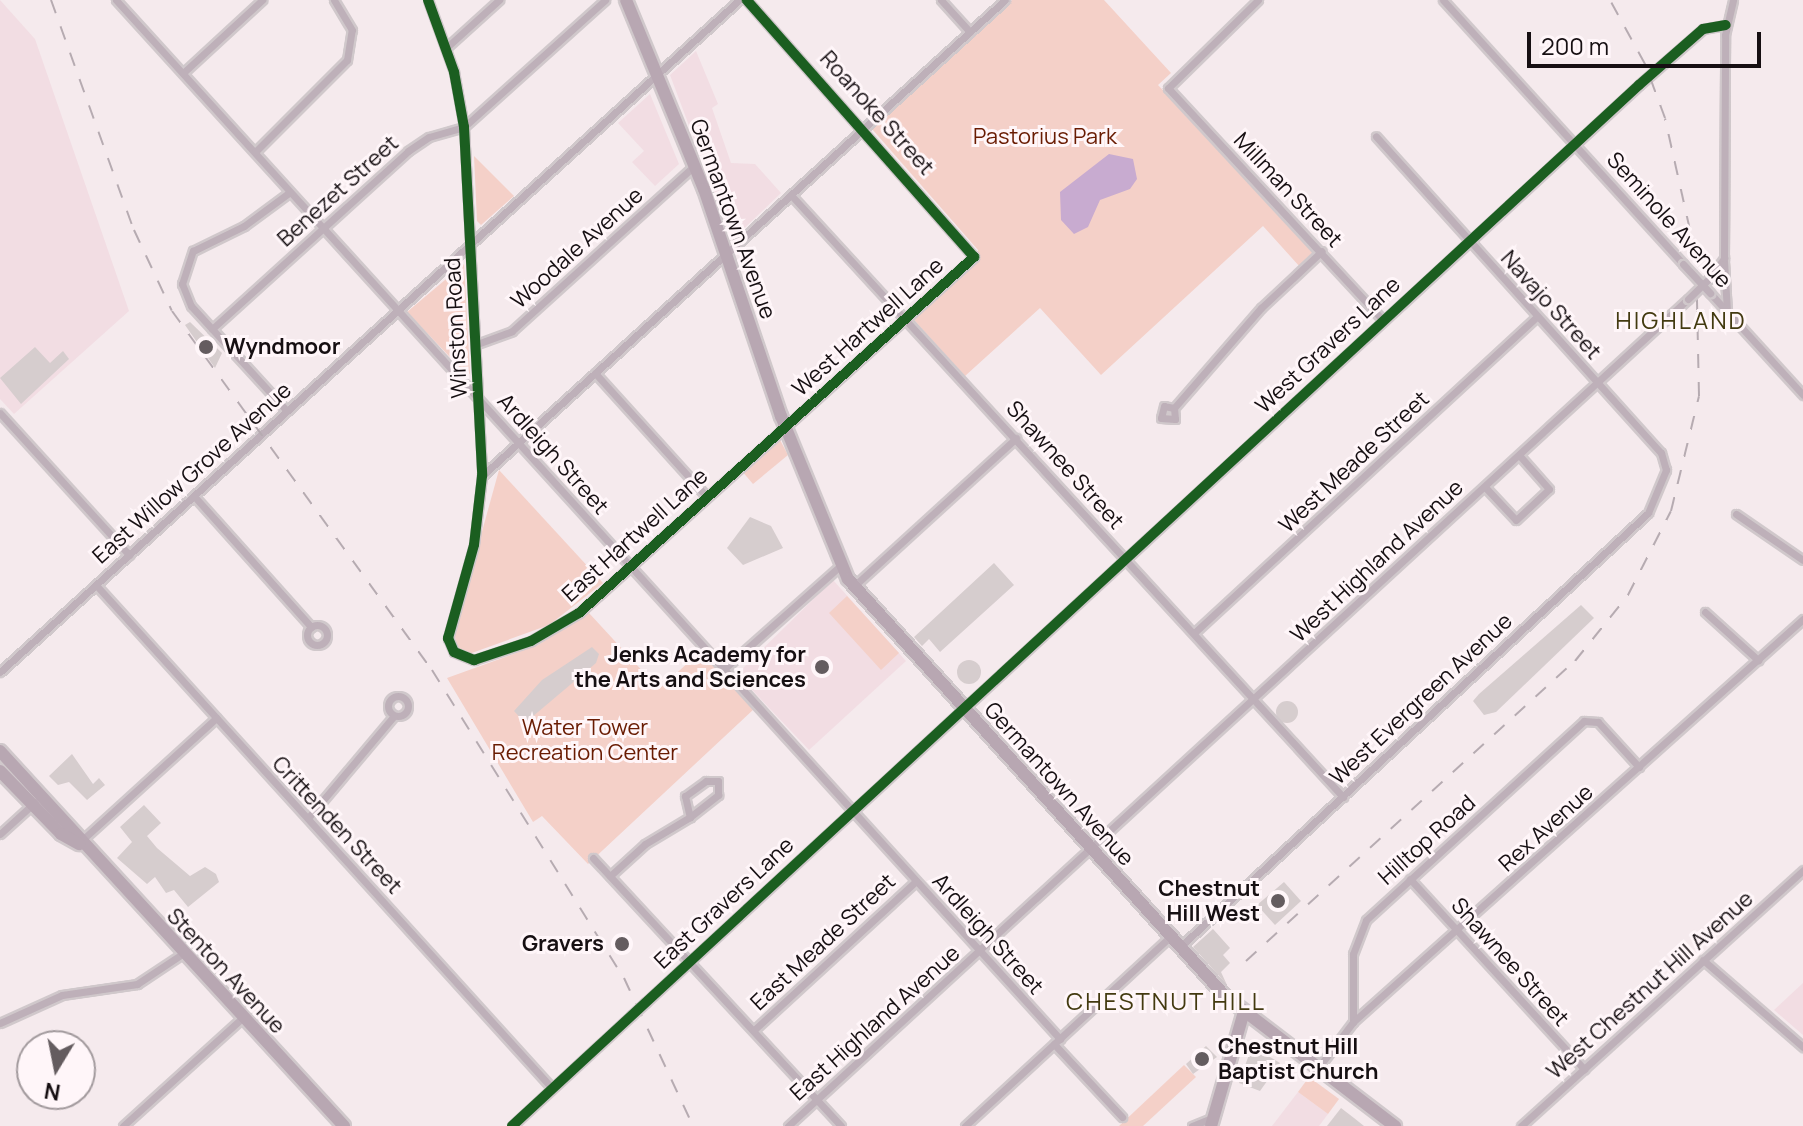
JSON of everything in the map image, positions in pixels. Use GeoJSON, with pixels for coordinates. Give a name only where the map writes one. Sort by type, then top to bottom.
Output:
{"type":"FeatureCollection","features":[{"type":"Feature","properties":{"kind":"main road","name":"Germantown Avenue"},"geometry":{"type":"LineString","coordinates":[[626,0],[695,165],[785,427],[841,565],[853,587],[1179,947],[1244,1012],[1395,1126]]}},
{"type":"Feature","properties":{"kind":"main road","name":"Stenton Avenue"},"geometry":{"type":"LineString","coordinates":[[0,751],[37,800],[344,1126]]}},
{"type":"Feature","properties":{"kind":"main road","name":"Stenton Avenue"},"geometry":{"type":"LineString","coordinates":[[0,771],[37,800]]}},
{"type":"Feature","properties":{"kind":"main road"},"geometry":{"type":"LineString","coordinates":[[1213,1122],[1244,1012]]}},
{"type":"Feature","properties":{"kind":"street","name":"Ardleigh Street"},"geometry":{"type":"LineString","coordinates":[[116,0],[980,952],[1122,1117]]}},
{"type":"Feature","properties":{"kind":"street"},"geometry":{"type":"LineString","coordinates":[[183,73],[262,0]]}},
{"type":"Feature","properties":{"kind":"street"},"geometry":{"type":"LineString","coordinates":[[255,152],[347,60],[352,30],[334,0]]}},
{"type":"Feature","properties":{"kind":"street","name":"Winston Road"},"geometry":{"type":"LineString","coordinates":[[428,0],[446,48],[464,127],[480,400],[482,476],[474,545],[448,627],[454,652]]}},
{"type":"Feature","properties":{"kind":"street"},"geometry":{"type":"LineString","coordinates":[[446,48],[499,0]]}},
{"type":"Feature","properties":{"kind":"street","name":"Benezet Street"},"geometry":{"type":"LineString","coordinates":[[212,329],[416,144],[464,127],[605,0]]}},
{"type":"Feature","properties":{"kind":"street","name":"East Willow Grove Avenue"},"geometry":{"type":"LineString","coordinates":[[0,672],[739,0]]}},
{"type":"Feature","properties":{"kind":"street","name":"Roanoke Street"},"geometry":{"type":"LineString","coordinates":[[747,0],[975,254]]}},
{"type":"Feature","properties":{"kind":"street"},"geometry":{"type":"LineString","coordinates":[[941,0],[970,32]]}},
{"type":"Feature","properties":{"kind":"street"},"geometry":{"type":"LineString","coordinates":[[482,476],[1005,0]]}},
{"type":"Feature","properties":{"kind":"street"},"geometry":{"type":"LineString","coordinates":[[1243,0],[1250,7],[1258,0]]}},
{"type":"Feature","properties":{"kind":"street","name":"Seminole Avenue"},"geometry":{"type":"LineString","coordinates":[[1443,0],[1683,264],[1706,282],[1710,293],[1803,395]]}},
{"type":"Feature","properties":{"kind":"street"},"geometry":{"type":"LineString","coordinates":[[1727,311],[1724,258],[1726,25],[1733,0]]}},
{"type":"Feature","properties":{"kind":"street","name":"Millman Street"},"geometry":{"type":"LineString","coordinates":[[1250,7],[1168,86],[1383,320]]}},
{"type":"Feature","properties":{"kind":"street","name":"West Gravers Lane"},"geometry":{"type":"LineString","coordinates":[[964,709],[1694,35],[1726,25]]}},
{"type":"Feature","properties":{"kind":"street","name":"Navajo Street"},"geometry":{"type":"LineString","coordinates":[[1376,137],[1666,463]]}},
{"type":"Feature","properties":{"kind":"street","name":"Woodale Avenue"},"geometry":{"type":"LineString","coordinates":[[477,344],[512,331],[695,165]]}},
{"type":"Feature","properties":{"kind":"street"},"geometry":{"type":"LineString","coordinates":[[287,411],[184,296],[183,271],[193,251],[244,226],[290,192]]}},
{"type":"Feature","properties":{"kind":"street","name":"Shawnee Street"},"geometry":{"type":"LineString","coordinates":[[791,195],[1343,797]]}},
{"type":"Feature","properties":{"kind":"street"},"geometry":{"type":"LineString","coordinates":[[1174,408],[1261,308],[1322,251]]}},
{"type":"Feature","properties":{"kind":"street","name":"West Hartwell Lane"},"geometry":{"type":"LineString","coordinates":[[785,427],[907,321],[975,254]]}},
{"type":"Feature","properties":{"kind":"street","name":"West Highland Avenue"},"geometry":{"type":"LineString","coordinates":[[1092,850],[1688,299],[1724,258]]}},
{"type":"Feature","properties":{"kind":"street","name":"West Meade Street"},"geometry":{"type":"LineString","coordinates":[[1194,633],[1537,317]]}},
{"type":"Feature","properties":{"kind":"street"},"geometry":{"type":"LineString","coordinates":[[595,373],[707,497]]}},
{"type":"Feature","properties":{"kind":"street"},"geometry":{"type":"LineString","coordinates":[[0,413],[129,555]]}},
{"type":"Feature","properties":{"kind":"street","name":"East Hartwell Lane"},"geometry":{"type":"LineString","coordinates":[[454,652],[480,660],[542,635],[579,613],[785,427]]}},
{"type":"Feature","properties":{"kind":"street"},"geometry":{"type":"LineString","coordinates":[[853,587],[1016,438]]}},
{"type":"Feature","properties":{"kind":"street"},"geometry":{"type":"LineString","coordinates":[[1485,487],[1516,520],[1549,489],[1519,455]]}},
{"type":"Feature","properties":{"kind":"street","name":"West Evergreen Avenue"},"geometry":{"type":"LineString","coordinates":[[1179,947],[1648,513],[1666,463]]}},
{"type":"Feature","properties":{"kind":"street"},"geometry":{"type":"LineString","coordinates":[[194,496],[311,627]]}},
{"type":"Feature","properties":{"kind":"street"},"geometry":{"type":"LineString","coordinates":[[1736,514],[1803,560]]}},
{"type":"Feature","properties":{"kind":"street"},"geometry":{"type":"LineString","coordinates":[[724,669],[841,565]]}},
{"type":"Feature","properties":{"kind":"street","name":"Crittenden Street"},"geometry":{"type":"LineString","coordinates":[[96,585],[552,1088]]}},
{"type":"Feature","properties":{"kind":"street"},"geometry":{"type":"LineString","coordinates":[[1705,612],[1758,660]]}},
{"type":"Feature","properties":{"kind":"street","name":"Rex Avenue"},"geometry":{"type":"LineString","coordinates":[[1318,1068],[1353,1022],[1803,619]]}},
{"type":"Feature","properties":{"kind":"street","name":"East Gravers Lane"},"geometry":{"type":"LineString","coordinates":[[512,1126],[964,709]]}},
{"type":"Feature","properties":{"kind":"street"},"geometry":{"type":"LineString","coordinates":[[308,818],[394,716]]}},
{"type":"Feature","properties":{"kind":"street"},"geometry":{"type":"LineString","coordinates":[[79,844],[216,718]]}},
{"type":"Feature","properties":{"kind":"street","name":"Hilltop Road"},"geometry":{"type":"LineString","coordinates":[[1353,1022],[1358,933],[1410,879],[1591,718],[1639,767]]}},
{"type":"Feature","properties":{"kind":"street"},"geometry":{"type":"LineString","coordinates":[[610,876],[645,844],[690,817],[718,795],[718,781],[706,781],[685,796],[690,817]]}},
{"type":"Feature","properties":{"kind":"street"},"geometry":{"type":"LineString","coordinates":[[0,834],[37,800]]}},
{"type":"Feature","properties":{"kind":"street","name":"East Highland Avenue"},"geometry":{"type":"LineString","coordinates":[[788,1126],[1092,850]]}},
{"type":"Feature","properties":{"kind":"street"},"geometry":{"type":"LineString","coordinates":[[593,858],[841,1126]]}},
{"type":"Feature","properties":{"kind":"street","name":"West Chestnut Hill Avenue"},"geometry":{"type":"LineString","coordinates":[[1521,1126],[1803,870]]}},
{"type":"Feature","properties":{"kind":"street","name":"Shawnee Street"},"geometry":{"type":"LineString","coordinates":[[1410,879],[1584,1069]]}},
{"type":"Feature","properties":{"kind":"street","name":"East Meade Street"},"geometry":{"type":"LineString","coordinates":[[754,1030],[916,881]]}},
{"type":"Feature","properties":{"kind":"street"},"geometry":{"type":"LineString","coordinates":[[965,1126],[1170,937]]}},
{"type":"Feature","properties":{"kind":"street"},"geometry":{"type":"LineString","coordinates":[[0,1023],[62,995],[137,984],[182,954]]}},
{"type":"Feature","properties":{"kind":"street"},"geometry":{"type":"LineString","coordinates":[[1703,960],[1803,1047]]}},
{"type":"Feature","properties":{"kind":"street"},"geometry":{"type":"LineString","coordinates":[[123,1126],[242,1018]]}},
{"type":"Feature","properties":{"kind":"street"},"geometry":{"type":"LineString","coordinates":[[1192,1126],[1213,1122]]}},
{"type":"Feature","properties":{"kind":"shaded area"},"geometry":{"type":"Polygon","coordinates":[[[0,0],[35,39],[129,311],[14,414],[0,399],[0,0]]]}},
{"type":"Feature","properties":{"kind":"shaded area"},"geometry":{"type":"Polygon","coordinates":[[[696,51],[718,104],[712,108],[731,163],[755,164],[781,193],[732,240],[670,75],[696,51]]]}},
{"type":"Feature","properties":{"kind":"shaded area"},"geometry":{"type":"Polygon","coordinates":[[[650,94],[679,164],[655,186],[632,162],[644,151],[618,123],[650,94]]]}},
{"type":"Feature","properties":{"kind":"shaded area"},"geometry":{"type":"Polygon","coordinates":[[[1109,154],[1133,159],[1137,179],[1130,189],[1100,200],[1088,227],[1074,234],[1061,220],[1060,192],[1109,154]]]}},
{"type":"Feature","properties":{"kind":"shaded area","name":"Jenks Academy for the Arts and Sciences"},"geometry":{"type":"Polygon","coordinates":[[[833,580],[906,661],[809,750],[737,674],[833,580]]]}},
{"type":"Feature","properties":{"kind":"shaded area"},"geometry":{"type":"Polygon","coordinates":[[[1803,983],[1803,1035],[1774,1010],[1803,983]]]}},
{"type":"Feature","properties":{"kind":"shaded area"},"geometry":{"type":"Polygon","coordinates":[[[1298,1092],[1328,1114],[1319,1126],[1272,1126],[1298,1092]]]}},
{"type":"Feature","properties":{"kind":"green space","name":"Pastorius Park"},"geometry":{"type":"Polygon","coordinates":[[[1012,0],[1104,0],[1171,73],[1158,85],[1314,250],[1312,256],[1300,267],[1263,226],[1101,375],[1040,308],[965,376],[914,320],[976,261],[978,250],[872,129],[1012,0]]]}},
{"type":"Feature","properties":{"kind":"green space"},"geometry":{"type":"Polygon","coordinates":[[[474,156],[514,196],[481,225],[477,221],[474,156]]]}},
{"type":"Feature","properties":{"kind":"green space"},"geometry":{"type":"Polygon","coordinates":[[[464,264],[470,373],[468,376],[407,312],[464,264]]]}},
{"type":"Feature","properties":{"kind":"green space"},"geometry":{"type":"Polygon","coordinates":[[[779,438],[788,455],[753,484],[741,470],[779,438]]]}},
{"type":"Feature","properties":{"kind":"green space","name":"Water Tower Recreation Center"},"geometry":{"type":"Polygon","coordinates":[[[499,470],[603,583],[549,625],[469,654],[457,647],[454,633],[499,470]]]}},
{"type":"Feature","properties":{"kind":"green space"},"geometry":{"type":"Polygon","coordinates":[[[847,596],[899,653],[881,670],[829,613],[847,596]]]}},
{"type":"Feature","properties":{"kind":"green space","name":"Water Tower Recreation Center"},"geometry":{"type":"Polygon","coordinates":[[[589,613],[659,689],[701,651],[754,709],[588,864],[542,816],[533,822],[447,678],[538,645],[589,613]]]}},
{"type":"Feature","properties":{"kind":"green space"},"geometry":{"type":"Polygon","coordinates":[[[1184,1065],[1196,1077],[1143,1126],[1119,1126],[1184,1065]]]}},
{"type":"Feature","properties":{"kind":"green space"},"geometry":{"type":"Polygon","coordinates":[[[1309,1077],[1339,1099],[1328,1114],[1298,1092],[1309,1077]]]}},
{"type":"Feature","properties":{"kind":"building"},"geometry":{"type":"Polygon","coordinates":[[[190,322],[222,353],[215,368],[185,325],[190,322]]]}},
{"type":"Feature","properties":{"kind":"building"},"geometry":{"type":"Polygon","coordinates":[[[35,347],[50,363],[63,351],[69,359],[21,404],[0,378],[35,347]]]}},
{"type":"Feature","properties":{"kind":"building"},"geometry":{"type":"Polygon","coordinates":[[[750,517],[771,526],[783,548],[743,565],[727,548],[750,517]]]}},
{"type":"Feature","properties":{"kind":"building"},"geometry":{"type":"Polygon","coordinates":[[[994,563],[1014,585],[940,652],[929,639],[922,646],[914,637],[994,563]]]}},
{"type":"Feature","properties":{"kind":"building"},"geometry":{"type":"Polygon","coordinates":[[[1581,605],[1594,618],[1496,712],[1484,715],[1473,701],[1479,694],[1581,605]]]}},
{"type":"Feature","properties":{"kind":"building","name":"Water Tower Recreation Center"},"geometry":{"type":"Polygon","coordinates":[[[592,647],[599,654],[596,663],[525,723],[514,711],[542,680],[592,647]]]}},
{"type":"Feature","properties":{"kind":"building"},"geometry":{"type":"Polygon","coordinates":[[[969,660],[978,663],[981,672],[978,681],[969,684],[960,681],[957,672],[960,663],[969,660]]]}},
{"type":"Feature","properties":{"kind":"building"},"geometry":{"type":"Polygon","coordinates":[[[1287,701],[1295,704],[1298,712],[1295,720],[1287,723],[1279,720],[1276,712],[1279,704],[1287,701]]]}},
{"type":"Feature","properties":{"kind":"building"},"geometry":{"type":"Polygon","coordinates":[[[72,754],[93,784],[99,778],[105,785],[87,800],[69,782],[58,785],[49,776],[72,754]]]}},
{"type":"Feature","properties":{"kind":"building"},"geometry":{"type":"Polygon","coordinates":[[[144,805],[161,823],[147,836],[157,848],[190,876],[205,867],[216,874],[219,882],[188,907],[174,890],[166,893],[155,877],[147,884],[117,858],[132,842],[120,827],[144,805]]]}},
{"type":"Feature","properties":{"kind":"building"},"geometry":{"type":"Polygon","coordinates":[[[1284,882],[1301,901],[1275,925],[1257,905],[1284,882]]]}},
{"type":"Feature","properties":{"kind":"building"},"geometry":{"type":"Polygon","coordinates":[[[1213,929],[1230,948],[1223,955],[1230,963],[1221,972],[1227,985],[1193,947],[1213,929]]]}},
{"type":"Feature","properties":{"kind":"building","name":"Chestnut Hill Baptist Church"},"geometry":{"type":"Polygon","coordinates":[[[1206,1046],[1217,1057],[1193,1074],[1186,1064],[1206,1046]]]}},
{"type":"Feature","properties":{"kind":"building"},"geometry":{"type":"Polygon","coordinates":[[[1252,1046],[1280,1063],[1260,1091],[1239,1083],[1252,1046]]]}},
{"type":"Feature","properties":{"kind":"building"},"geometry":{"type":"Polygon","coordinates":[[[1341,1108],[1354,1118],[1364,1126],[1327,1126],[1341,1108]]]}},
{"type":"Feature","properties":{"kind":"railway"},"geometry":{"type":"LineString","coordinates":[[51,0],[134,230],[172,311],[432,670],[624,978],[693,1126]]}},
{"type":"Feature","properties":{"kind":"railway"},"geometry":{"type":"LineString","coordinates":[[1246,961],[1575,661],[1628,595],[1671,511],[1699,396],[1696,257],[1665,118],[1645,64],[1610,0]]}},
{"type":"Feature","properties":{"kind":"cycle path"},"geometry":{"type":"LineString","coordinates":[[428,0],[454,72],[464,127],[482,476],[474,545],[448,638],[454,652],[474,660],[531,641],[579,613],[974,257],[747,0]]}},
{"type":"Feature","properties":{"kind":"cycle path"},"geometry":{"type":"LineString","coordinates":[[512,1126],[1639,85],[1703,29],[1726,25]]}},
{"type":"Feature","properties":{"kind":"place","name":"Wyndmoor"},"geometry":{"type":"Point","coordinates":[206,347]}},
{"type":"Feature","properties":{"kind":"place","name":"Jenks Academy for the Arts and Sciences"},"geometry":{"type":"Point","coordinates":[822,667]}},
{"type":"Feature","properties":{"kind":"place","name":"Chestnut Hill West"},"geometry":{"type":"Point","coordinates":[1278,901]}},
{"type":"Feature","properties":{"kind":"place","name":"Gravers"},"geometry":{"type":"Point","coordinates":[622,944]}},
{"type":"Feature","properties":{"kind":"place","name":"Chestnut Hill Baptist Church"},"geometry":{"type":"Point","coordinates":[1202,1059]}},
{"type":"Feature","properties":{"kind":"district","name":"HIGHLAND"},"geometry":{"type":"Point","coordinates":[1681,320]}},
{"type":"Feature","properties":{"kind":"district","name":"CHESTNUT HILL"},"geometry":{"type":"Point","coordinates":[1166,1001]}}]}
